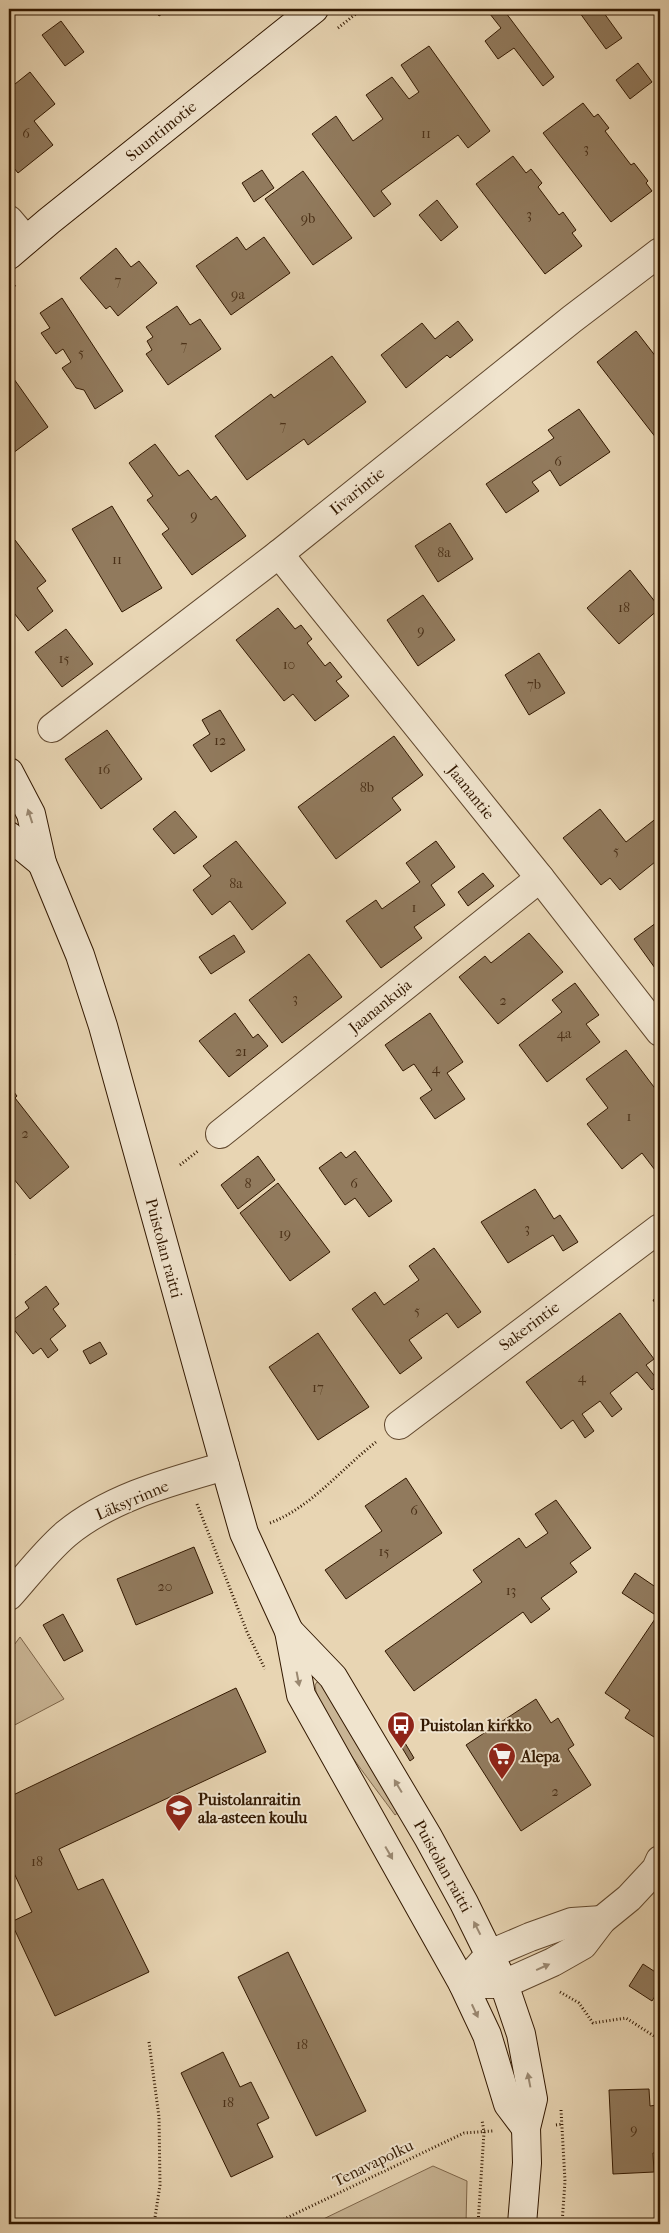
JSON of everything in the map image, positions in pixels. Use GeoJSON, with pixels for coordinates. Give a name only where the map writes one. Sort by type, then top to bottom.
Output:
{"type":"FeatureCollection","features":[{"type":"Feature","properties":{"kind":"street","name":"Suuntimotie"},"geometry":{"type":"LineString","coordinates":[[17,248],[306,11]]}},
{"type":"Feature","properties":{"kind":"street"},"geometry":{"type":"LineString","coordinates":[[9,220],[17,248]]}},
{"type":"Feature","properties":{"kind":"street","name":"Iivarintie"},"geometry":{"type":"LineString","coordinates":[[52,728],[279,554],[572,318],[660,252]]}},
{"type":"Feature","properties":{"kind":"street","name":"Jaanantie"},"geometry":{"type":"LineString","coordinates":[[279,554],[540,878],[660,1032]]}},
{"type":"Feature","properties":{"kind":"street","name":"Puistolan raitti"},"geometry":{"type":"LineString","coordinates":[[9,772],[31,814],[42,864],[80,955],[103,1026],[244,1533],[289,1631],[301,1695],[463,1984],[487,2035],[508,2104],[526,2128]]}},
{"type":"Feature","properties":{"kind":"street","name":"Puistolan raitti"},"geometry":{"type":"LineString","coordinates":[[9,836],[42,864]]}},
{"type":"Feature","properties":{"kind":"street","name":"Jaanankuja"},"geometry":{"type":"LineString","coordinates":[[220,1134],[540,878]]}},
{"type":"Feature","properties":{"kind":"street","name":"Sakerintie"},"geometry":{"type":"LineString","coordinates":[[398,1425],[660,1228]]}},
{"type":"Feature","properties":{"kind":"street","name":"Läksyrinne"},"geometry":{"type":"LineString","coordinates":[[9,1596],[66,1534],[98,1511],[132,1496],[225,1466]]}},
{"type":"Feature","properties":{"kind":"street","name":"Puistolan raitti"},"geometry":{"type":"LineString","coordinates":[[289,1631],[332,1677],[428,1837],[504,1984],[521,2034],[533,2099],[526,2128],[527,2163],[522,2224]]}},
{"type":"Feature","properties":{"kind":"street"},"geometry":{"type":"LineString","coordinates":[[463,1984],[504,1984],[554,1962],[583,1946],[602,1920],[630,1898],[656,1869],[660,1860]]}},
{"type":"Feature","properties":{"kind":"street"},"geometry":{"type":"LineString","coordinates":[[463,1984],[490,1954],[572,1922],[602,1920]]}},
{"type":"Feature","properties":{"kind":"path"},"geometry":{"type":"LineString","coordinates":[[275,1521],[292,1512],[311,1498],[357,1457],[398,1425]]}},
{"type":"Feature","properties":{"kind":"path"},"geometry":{"type":"LineString","coordinates":[[557,1990],[579,2003],[593,2023],[626,2018],[660,2040]]}},
{"type":"Feature","properties":{"kind":"path"},"geometry":{"type":"LineString","coordinates":[[149,2042],[159,2117],[160,2185],[154,2224]]}},
{"type":"Feature","properties":{"kind":"path","name":"Tenavapolku"},"geometry":{"type":"LineString","coordinates":[[274,2224],[464,2133],[484,2132]]}},
{"type":"Feature","properties":{"kind":"shaded area"},"geometry":{"type":"Polygon","coordinates":[[[20,1637],[64,1699],[9,1728],[9,1652],[20,1637]]]}},
{"type":"Feature","properties":{"kind":"shaded area"},"geometry":{"type":"Polygon","coordinates":[[[317,1682],[320,1682],[400,1811],[395,1815],[361,1770],[336,1732],[318,1698],[315,1685],[317,1682]]]}},
{"type":"Feature","properties":{"kind":"shaded area"},"geometry":{"type":"Polygon","coordinates":[[[433,2166],[467,2181],[466,2224],[313,2224],[433,2166]]]}},
{"type":"Feature","properties":{"kind":"building"},"geometry":{"type":"Polygon","coordinates":[[[154,9],[169,9],[159,16],[154,9]]]}},
{"type":"Feature","properties":{"kind":"building"},"geometry":{"type":"Polygon","coordinates":[[[486,9],[503,9],[554,77],[543,86],[514,48],[498,59],[485,41],[501,28],[486,9]]]}},
{"type":"Feature","properties":{"kind":"building"},"geometry":{"type":"Polygon","coordinates":[[[577,9],[601,9],[622,38],[606,49],[577,9]]]}},
{"type":"Feature","properties":{"kind":"building"},"geometry":{"type":"Polygon","coordinates":[[[61,21],[84,52],[65,66],[42,35],[61,21]]]}},
{"type":"Feature","properties":{"kind":"building"},"geometry":{"type":"Polygon","coordinates":[[[429,46],[490,131],[468,148],[458,135],[381,191],[391,204],[374,217],[312,134],[336,116],[353,141],[383,119],[366,95],[392,77],[409,99],[419,92],[401,65],[429,46]]]}},
{"type":"Feature","properties":{"kind":"building"},"geometry":{"type":"Polygon","coordinates":[[[638,63],[652,82],[630,99],[616,80],[638,63]]]}},
{"type":"Feature","properties":{"kind":"building"},"geometry":{"type":"Polygon","coordinates":[[[30,72],[55,104],[34,121],[53,145],[18,173],[9,162],[9,86],[10,88],[30,72]]]}},
{"type":"Feature","properties":{"kind":"building"},"geometry":{"type":"Polygon","coordinates":[[[583,103],[594,117],[598,114],[609,128],[605,131],[631,165],[634,163],[648,181],[646,183],[652,191],[611,222],[543,133],[583,103]]]}},
{"type":"Feature","properties":{"kind":"building"},"geometry":{"type":"Polygon","coordinates":[[[513,156],[526,173],[531,169],[542,183],[538,187],[559,215],[563,212],[576,230],[572,233],[582,246],[545,274],[476,184],[513,156]]]}},
{"type":"Feature","properties":{"kind":"building"},"geometry":{"type":"Polygon","coordinates":[[[262,170],[274,188],[254,202],[242,183],[262,170]]]}},
{"type":"Feature","properties":{"kind":"building"},"geometry":{"type":"Polygon","coordinates":[[[303,171],[352,238],[313,265],[265,199],[303,171]]]}},
{"type":"Feature","properties":{"kind":"building"},"geometry":{"type":"Polygon","coordinates":[[[437,200],[458,227],[441,241],[419,215],[437,200]]]}},
{"type":"Feature","properties":{"kind":"building"},"geometry":{"type":"Polygon","coordinates":[[[237,237],[246,250],[264,237],[290,273],[231,315],[196,266],[237,237]]]}},
{"type":"Feature","properties":{"kind":"building"},"geometry":{"type":"Polygon","coordinates":[[[116,248],[131,267],[139,261],[157,283],[118,316],[110,306],[106,309],[80,278],[116,248]]]}},
{"type":"Feature","properties":{"kind":"building"},"geometry":{"type":"Polygon","coordinates":[[[62,298],[123,391],[95,409],[84,390],[76,388],[62,368],[71,362],[63,349],[56,354],[41,333],[50,328],[40,313],[62,298]]]}},
{"type":"Feature","properties":{"kind":"building"},"geometry":{"type":"Polygon","coordinates":[[[177,306],[190,325],[200,319],[221,349],[168,385],[146,354],[152,350],[147,341],[153,337],[146,327],[177,306]]]}},
{"type":"Feature","properties":{"kind":"building"},"geometry":{"type":"Polygon","coordinates":[[[458,321],[473,340],[450,358],[447,355],[406,388],[381,355],[422,323],[435,339],[458,321]]]}},
{"type":"Feature","properties":{"kind":"building"},"geometry":{"type":"Polygon","coordinates":[[[636,331],[660,362],[660,443],[597,362],[636,331]]]}},
{"type":"Feature","properties":{"kind":"building"},"geometry":{"type":"Polygon","coordinates":[[[332,356],[366,402],[308,445],[304,439],[247,480],[215,436],[271,394],[274,398],[332,356]]]}},
{"type":"Feature","properties":{"kind":"building"},"geometry":{"type":"Polygon","coordinates":[[[9,372],[48,427],[9,456],[9,372]]]}},
{"type":"Feature","properties":{"kind":"building"},"geometry":{"type":"Polygon","coordinates":[[[579,409],[610,452],[560,486],[550,470],[532,482],[539,491],[506,513],[486,484],[554,438],[548,430],[579,409]]]}},
{"type":"Feature","properties":{"kind":"building"},"geometry":{"type":"Polygon","coordinates":[[[155,444],[179,476],[188,470],[211,500],[216,496],[246,536],[192,575],[162,534],[169,529],[147,500],[153,496],[129,463],[155,444]]]}},
{"type":"Feature","properties":{"kind":"building"},"geometry":{"type":"Polygon","coordinates":[[[112,506],[162,588],[122,612],[72,529],[112,506]]]}},
{"type":"Feature","properties":{"kind":"building"},"geometry":{"type":"Polygon","coordinates":[[[450,523],[473,559],[438,582],[415,546],[450,523]]]}},
{"type":"Feature","properties":{"kind":"building"},"geometry":{"type":"Polygon","coordinates":[[[15,540],[46,581],[37,588],[53,611],[28,631],[11,609],[9,611],[9,545],[15,540]]]}},
{"type":"Feature","properties":{"kind":"building"},"geometry":{"type":"Polygon","coordinates":[[[630,570],[660,608],[619,644],[587,608],[630,570]]]}},
{"type":"Feature","properties":{"kind":"building"},"geometry":{"type":"Polygon","coordinates":[[[423,595],[455,640],[418,666],[387,620],[423,595]]]}},
{"type":"Feature","properties":{"kind":"building"},"geometry":{"type":"Polygon","coordinates":[[[278,608],[295,629],[301,625],[312,639],[307,643],[325,666],[330,662],[342,677],[336,681],[349,696],[315,721],[293,694],[284,701],[236,640],[278,608]]]}},
{"type":"Feature","properties":{"kind":"building"},"geometry":{"type":"Polygon","coordinates":[[[66,629],[93,664],[62,687],[35,652],[66,629]]]}},
{"type":"Feature","properties":{"kind":"building"},"geometry":{"type":"Polygon","coordinates":[[[539,653],[565,693],[529,715],[505,675],[539,653]]]}},
{"type":"Feature","properties":{"kind":"building"},"geometry":{"type":"Polygon","coordinates":[[[220,710],[245,750],[211,772],[193,745],[210,734],[202,720],[220,710]]]}},
{"type":"Feature","properties":{"kind":"building"},"geometry":{"type":"Polygon","coordinates":[[[107,730],[142,779],[101,809],[65,759],[107,730]]]}},
{"type":"Feature","properties":{"kind":"building"},"geometry":{"type":"Polygon","coordinates":[[[394,736],[423,775],[392,798],[401,810],[336,859],[298,807],[394,736]]]}},
{"type":"Feature","properties":{"kind":"building"},"geometry":{"type":"Polygon","coordinates":[[[600,809],[626,842],[658,817],[660,819],[660,858],[620,890],[610,878],[601,885],[563,838],[600,809]]]}},
{"type":"Feature","properties":{"kind":"building"},"geometry":{"type":"Polygon","coordinates":[[[175,811],[197,837],[174,854],[153,829],[175,811]]]}},
{"type":"Feature","properties":{"kind":"building"},"geometry":{"type":"Polygon","coordinates":[[[236,841],[286,903],[252,930],[230,901],[212,915],[193,890],[211,876],[203,866],[236,841]]]}},
{"type":"Feature","properties":{"kind":"building"},"geometry":{"type":"Polygon","coordinates":[[[436,841],[455,867],[431,885],[445,905],[414,927],[422,938],[381,968],[346,921],[376,900],[382,909],[420,882],[406,863],[436,841]]]}},
{"type":"Feature","properties":{"kind":"building"},"geometry":{"type":"Polygon","coordinates":[[[483,873],[494,886],[468,906],[458,892],[483,873]]]}},
{"type":"Feature","properties":{"kind":"building"},"geometry":{"type":"Polygon","coordinates":[[[660,920],[660,975],[634,939],[660,920]]]}},
{"type":"Feature","properties":{"kind":"building"},"geometry":{"type":"Polygon","coordinates":[[[529,933],[563,972],[498,1024],[459,977],[485,956],[491,963],[529,933]]]}},
{"type":"Feature","properties":{"kind":"building"},"geometry":{"type":"Polygon","coordinates":[[[234,935],[245,952],[211,974],[199,957],[234,935]]]}},
{"type":"Feature","properties":{"kind":"building"},"geometry":{"type":"Polygon","coordinates":[[[309,954],[342,997],[282,1043],[249,1000],[309,954]]]}},
{"type":"Feature","properties":{"kind":"building"},"geometry":{"type":"Polygon","coordinates":[[[575,983],[599,1015],[586,1024],[600,1042],[547,1082],[519,1045],[562,1012],[552,1000],[575,983]]]}},
{"type":"Feature","properties":{"kind":"building"},"geometry":{"type":"Polygon","coordinates":[[[235,1013],[253,1038],[258,1034],[268,1046],[229,1077],[199,1041],[235,1013]]]}},
{"type":"Feature","properties":{"kind":"building"},"geometry":{"type":"Polygon","coordinates":[[[430,1013],[463,1062],[447,1073],[465,1099],[435,1119],[420,1098],[432,1090],[414,1064],[403,1071],[385,1045],[430,1013]]]}},
{"type":"Feature","properties":{"kind":"building"},"geometry":{"type":"Polygon","coordinates":[[[626,1050],[660,1095],[660,1173],[658,1174],[642,1153],[622,1169],[587,1124],[608,1108],[586,1079],[626,1050]]]}},
{"type":"Feature","properties":{"kind":"building"},"geometry":{"type":"Polygon","coordinates":[[[9,1086],[17,1096],[15,1098],[69,1167],[30,1199],[9,1173],[9,1086]]]}},
{"type":"Feature","properties":{"kind":"building"},"geometry":{"type":"Polygon","coordinates":[[[355,1151],[392,1201],[369,1217],[355,1198],[345,1205],[319,1168],[341,1152],[346,1158],[355,1151]]]}},
{"type":"Feature","properties":{"kind":"building"},"geometry":{"type":"Polygon","coordinates":[[[258,1156],[275,1180],[238,1209],[221,1185],[258,1156]]]}},
{"type":"Feature","properties":{"kind":"building"},"geometry":{"type":"Polygon","coordinates":[[[278,1183],[330,1252],[290,1281],[240,1213],[278,1183]]]}},
{"type":"Feature","properties":{"kind":"building"},"geometry":{"type":"Polygon","coordinates":[[[535,1189],[554,1219],[560,1215],[578,1242],[563,1251],[553,1235],[508,1263],[481,1222],[535,1189]]]}},
{"type":"Feature","properties":{"kind":"building"},"geometry":{"type":"Polygon","coordinates":[[[9,1247],[15,1255],[9,1260],[9,1247]]]}},
{"type":"Feature","properties":{"kind":"building"},"geometry":{"type":"Polygon","coordinates":[[[434,1248],[481,1312],[458,1328],[447,1313],[409,1340],[422,1358],[400,1374],[352,1309],[375,1292],[384,1305],[419,1280],[409,1266],[434,1248]]]}},
{"type":"Feature","properties":{"kind":"building"},"geometry":{"type":"Polygon","coordinates":[[[46,1286],[59,1304],[53,1309],[66,1326],[50,1339],[58,1350],[48,1358],[41,1348],[33,1354],[9,1323],[29,1308],[25,1302],[46,1286]]]}},
{"type":"Feature","properties":{"kind":"building"},"geometry":{"type":"Polygon","coordinates":[[[660,1296],[660,1311],[653,1300],[660,1296]]]}},
{"type":"Feature","properties":{"kind":"building"},"geometry":{"type":"Polygon","coordinates":[[[620,1313],[654,1359],[646,1365],[660,1383],[652,1390],[637,1372],[610,1393],[622,1409],[612,1417],[600,1401],[582,1414],[594,1431],[585,1438],[573,1420],[561,1429],[526,1382],[620,1313]]]}},
{"type":"Feature","properties":{"kind":"building"},"geometry":{"type":"Polygon","coordinates":[[[318,1333],[369,1407],[318,1440],[269,1367],[318,1333]]]}},
{"type":"Feature","properties":{"kind":"building"},"geometry":{"type":"Polygon","coordinates":[[[100,1342],[107,1354],[90,1364],[83,1351],[100,1342]]]}},
{"type":"Feature","properties":{"kind":"building"},"geometry":{"type":"Polygon","coordinates":[[[406,1478],[442,1533],[346,1599],[325,1570],[382,1531],[365,1506],[406,1478]]]}},
{"type":"Feature","properties":{"kind":"building"},"geometry":{"type":"Polygon","coordinates":[[[556,1500],[591,1548],[570,1563],[577,1572],[541,1598],[550,1609],[531,1623],[523,1612],[414,1691],[385,1651],[482,1582],[473,1570],[519,1538],[526,1548],[548,1533],[535,1514],[556,1500]]]}},
{"type":"Feature","properties":{"kind":"building"},"geometry":{"type":"Polygon","coordinates":[[[194,1547],[213,1593],[136,1625],[117,1579],[194,1547]]]}},
{"type":"Feature","properties":{"kind":"building"},"geometry":{"type":"Polygon","coordinates":[[[635,1573],[660,1590],[660,1734],[657,1739],[625,1718],[630,1710],[605,1693],[657,1616],[622,1593],[635,1573]]]}},
{"type":"Feature","properties":{"kind":"building"},"geometry":{"type":"Polygon","coordinates":[[[63,1614],[83,1651],[64,1661],[43,1625],[63,1614]]]}},
{"type":"Feature","properties":{"kind":"building"},"geometry":{"type":"Polygon","coordinates":[[[236,1688],[266,1752],[59,1849],[78,1890],[103,1879],[149,1972],[55,2016],[11,1922],[32,1912],[14,1873],[9,1875],[9,1797],[236,1688]]]}},
{"type":"Feature","properties":{"kind":"building"},"geometry":{"type":"Polygon","coordinates":[[[536,1699],[551,1723],[558,1718],[574,1745],[568,1749],[591,1785],[521,1831],[466,1745],[536,1699]]]}},
{"type":"Feature","properties":{"kind":"building"},"geometry":{"type":"Polygon","coordinates":[[[405,1743],[414,1758],[410,1761],[401,1746],[405,1743]]]}},
{"type":"Feature","properties":{"kind":"building"},"geometry":{"type":"Polygon","coordinates":[[[288,1952],[366,2111],[316,2136],[238,1977],[288,1952]]]}},
{"type":"Feature","properties":{"kind":"building"},"geometry":{"type":"Polygon","coordinates":[[[643,1964],[660,1975],[660,1988],[652,2001],[629,1986],[643,1964]]]}},
{"type":"Feature","properties":{"kind":"building"},"geometry":{"type":"Polygon","coordinates":[[[223,2052],[240,2087],[251,2082],[269,2118],[257,2124],[273,2157],[231,2177],[181,2073],[223,2052]]]}},
{"type":"Feature","properties":{"kind":"building"},"geometry":{"type":"Polygon","coordinates":[[[649,2089],[650,2106],[657,2105],[659,2153],[653,2153],[654,2172],[613,2174],[609,2090],[649,2089]]]}},
{"type":"Feature","properties":{"kind":"place","name":"Puistolan kirkko"},"geometry":{"type":"Point","coordinates":[401,1749]}},
{"type":"Feature","properties":{"kind":"place","name":"Alepa"},"geometry":{"type":"Point","coordinates":[502,1780]}},
{"type":"Feature","properties":{"kind":"place","name":"Puistolanraitin ala-asteen koulu"},"geometry":{"type":"Point","coordinates":[179,1832]}}]}
